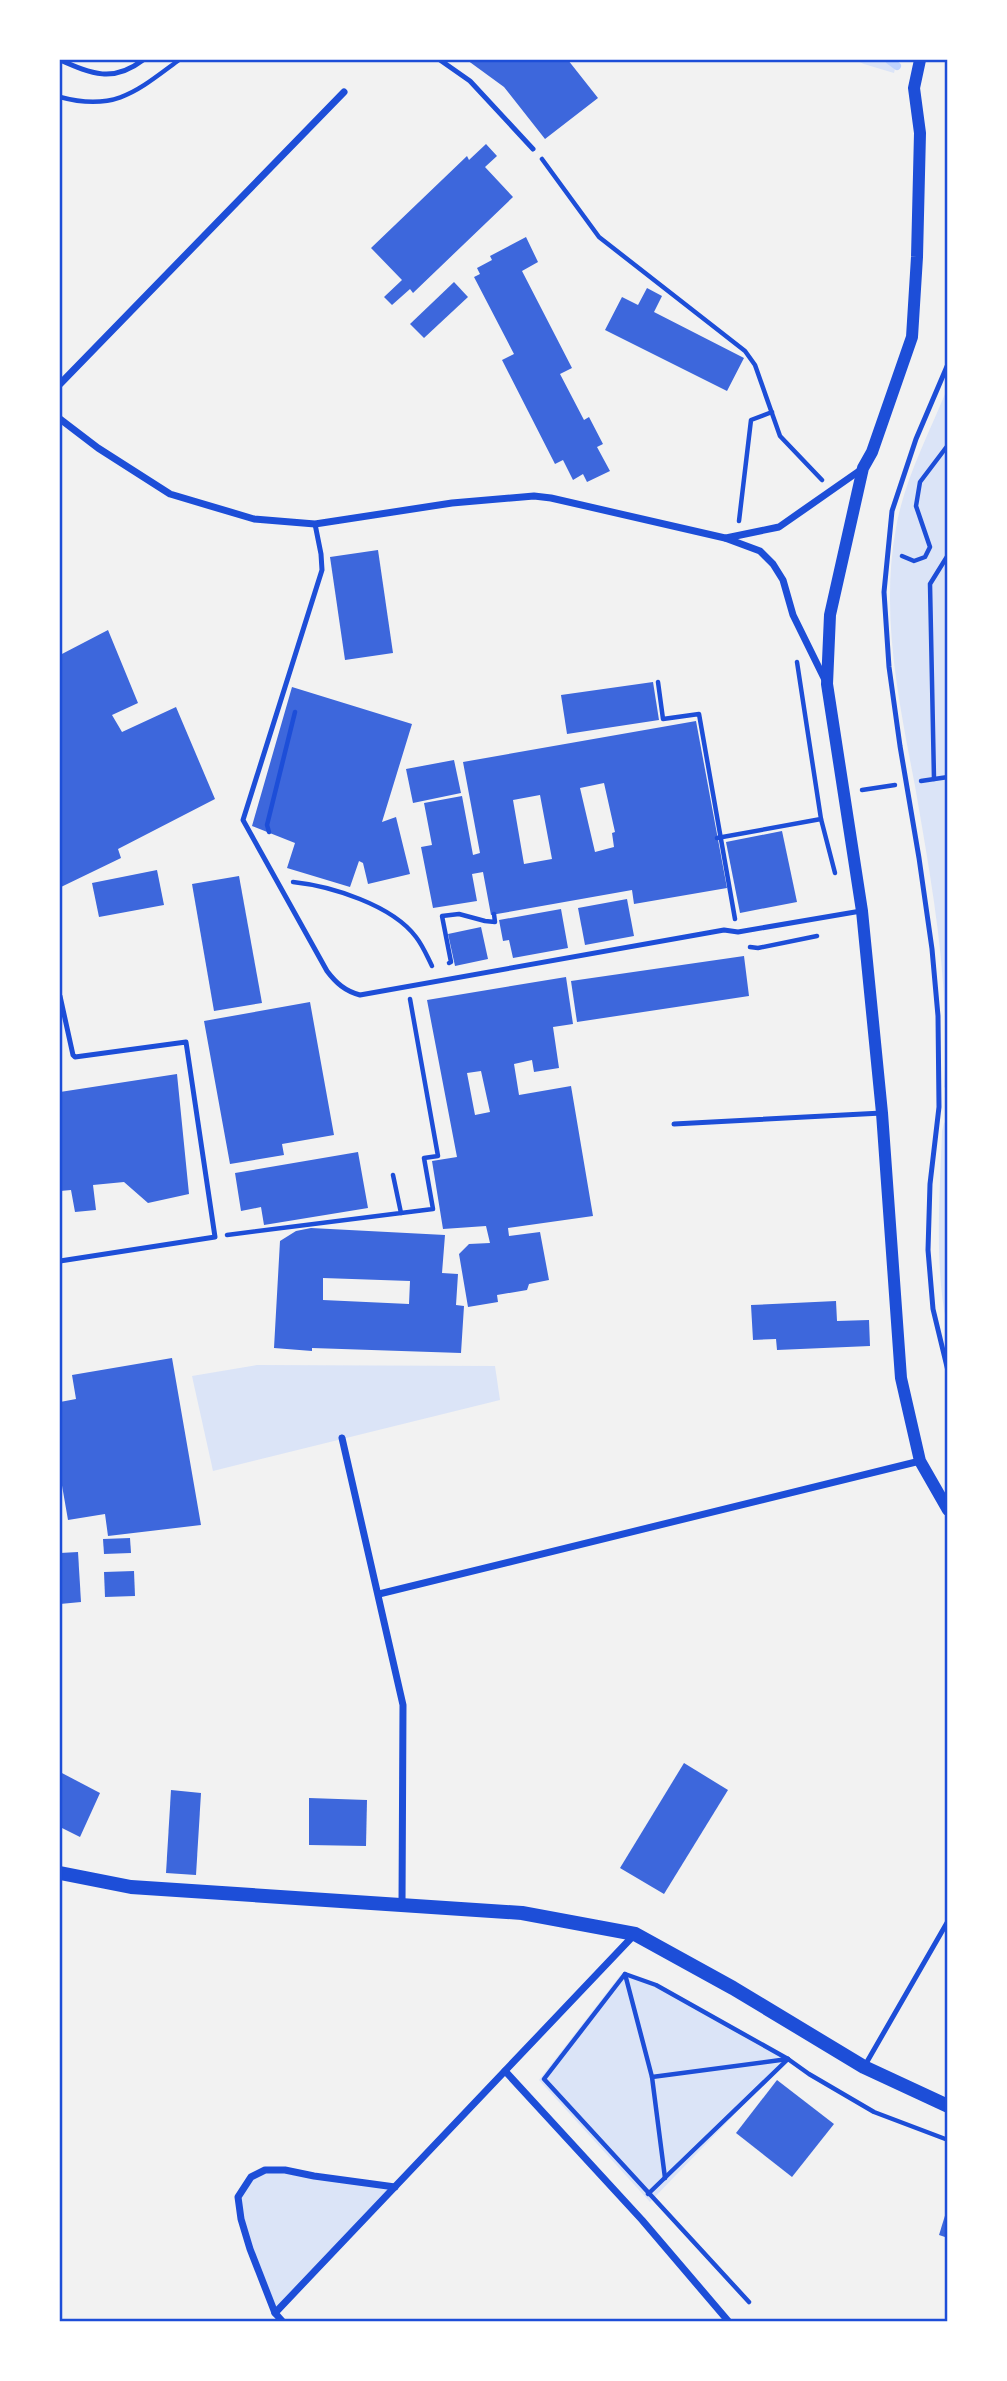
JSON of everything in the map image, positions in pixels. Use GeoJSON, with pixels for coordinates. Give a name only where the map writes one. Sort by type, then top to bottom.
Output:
{"type":"FeatureCollection","features":[{"type":"Feature","properties":{"kind":"main road"},"geometry":{"type":"LineString","coordinates":[[60,1873],[131,1887],[522,1913],[635,1934],[733,1988],[864,2067],[947,2106]]}},
{"type":"Feature","properties":{"kind":"street"},"geometry":{"type":"LineString","coordinates":[[920,60],[914,88],[920,133],[912,337],[872,452],[863,468],[830,615],[827,684],[862,911],[882,1113],[901,1378],[920,1461],[947,1510]]}},
{"type":"Feature","properties":{"kind":"street"},"geometry":{"type":"LineString","coordinates":[[60,384],[344,92]]}},
{"type":"Feature","properties":{"kind":"street"},"geometry":{"type":"LineString","coordinates":[[60,419],[98,448],[170,494],[254,519],[315,524],[452,503],[534,496],[725,538],[760,551],[773,564],[783,580],[793,615],[827,684]]}},
{"type":"Feature","properties":{"kind":"street"},"geometry":{"type":"LineString","coordinates":[[725,538],[779,527],[863,468]]}},
{"type":"Feature","properties":{"kind":"street"},"geometry":{"type":"LineString","coordinates":[[342,1438],[402,1705],[402,1905]]}},
{"type":"Feature","properties":{"kind":"street"},"geometry":{"type":"LineString","coordinates":[[379,1594],[920,1461]]}},
{"type":"Feature","properties":{"kind":"street"},"geometry":{"type":"LineString","coordinates":[[275,2314],[635,1934]]}},
{"type":"Feature","properties":{"kind":"street"},"geometry":{"type":"LineString","coordinates":[[505,2071],[632,2208],[729,2322]]}},
{"type":"Feature","properties":{"kind":"street"},"geometry":{"type":"LineString","coordinates":[[283,2322],[275,2314],[241,2219],[238,2197],[251,2177],[265,2170],[285,2170],[395,2187]]}},
{"type":"Feature","properties":{"kind":"lane"},"geometry":{"type":"LineString","coordinates":[[60,60],[80,69],[108,74],[124,73],[143,60]]}},
{"type":"Feature","properties":{"kind":"lane"},"geometry":{"type":"LineString","coordinates":[[440,60],[470,81],[533,149]]}},
{"type":"Feature","properties":{"kind":"lane"},"geometry":{"type":"LineString","coordinates":[[947,364],[901,478],[892,511],[884,592],[895,707],[932,949],[938,1016],[939,1107],[930,1184],[928,1250],[933,1309],[946,1353],[947,1371]]}},
{"type":"Feature","properties":{"kind":"lane"},"geometry":{"type":"LineString","coordinates":[[315,524],[323,570],[243,820],[333,979],[348,992],[360,995],[724,930],[738,932],[862,911]]}},
{"type":"Feature","properties":{"kind":"lane"},"geometry":{"type":"LineString","coordinates":[[60,996],[75,1057],[186,1042],[215,1237],[60,1261]]}},
{"type":"Feature","properties":{"kind":"lane"},"geometry":{"type":"LineString","coordinates":[[939,1107],[947,1109]]}},
{"type":"Feature","properties":{"kind":"lane"},"geometry":{"type":"LineString","coordinates":[[674,1124],[882,1113]]}},
{"type":"Feature","properties":{"kind":"lane"},"geometry":{"type":"LineString","coordinates":[[864,2067],[947,1921]]}},
{"type":"Feature","properties":{"kind":"path"},"geometry":{"type":"LineString","coordinates":[[533,149],[557,177],[598,237],[745,351],[755,365],[780,436],[790,448]]}},
{"type":"Feature","properties":{"kind":"path"},"geometry":{"type":"LineString","coordinates":[[737,536],[751,420],[772,412]]}},
{"type":"Feature","properties":{"kind":"path"},"geometry":{"type":"LineString","coordinates":[[934,779],[929,599],[930,584],[947,555]]}},
{"type":"Feature","properties":{"kind":"path"},"geometry":{"type":"LineString","coordinates":[[796,656],[821,819],[837,879]]}},
{"type":"Feature","properties":{"kind":"path"},"geometry":{"type":"LineString","coordinates":[[658,682],[663,719],[699,713],[739,945],[758,948],[839,932],[836,916]]}},
{"type":"Feature","properties":{"kind":"path"},"geometry":{"type":"LineString","coordinates":[[270,839],[267,825],[297,706]]}},
{"type":"Feature","properties":{"kind":"path"},"geometry":{"type":"LineString","coordinates":[[719,837],[821,819]]}},
{"type":"Feature","properties":{"kind":"path"},"geometry":{"type":"LineString","coordinates":[[296,893],[290,881],[339,891],[386,913],[415,936],[432,966]]}},
{"type":"Feature","properties":{"kind":"path"},"geometry":{"type":"LineString","coordinates":[[419,969],[451,962],[442,916],[459,914],[495,922],[494,914]]}},
{"type":"Feature","properties":{"kind":"path"},"geometry":{"type":"LineString","coordinates":[[215,1237],[433,1209],[425,1158],[438,1156],[409,994]]}},
{"type":"Feature","properties":{"kind":"path"},"geometry":{"type":"LineString","coordinates":[[393,1175],[401,1213]]}},
{"type":"Feature","properties":{"kind":"path"},"geometry":{"type":"LineString","coordinates":[[625,1974],[656,1985],[789,2059],[809,2074],[874,2112],[947,2140]]}},
{"type":"Feature","properties":{"kind":"path"},"geometry":{"type":"LineString","coordinates":[[625,1974],[652,2077],[664,2178]]}},
{"type":"Feature","properties":{"kind":"path"},"geometry":{"type":"LineString","coordinates":[[625,1974],[544,2079],[749,2302]]}},
{"type":"Feature","properties":{"kind":"path"},"geometry":{"type":"LineString","coordinates":[[652,2077],[789,2059]]}},
{"type":"Feature","properties":{"kind":"path"},"geometry":{"type":"LineString","coordinates":[[632,2208],[789,2059]]}},
{"type":"Feature","properties":{"kind":"shaded area"},"geometry":{"type":"Polygon","coordinates":[[[855,60],[897,60],[894,73],[855,60]]]}},
{"type":"Feature","properties":{"kind":"shaded area"},"geometry":{"type":"Polygon","coordinates":[[[947,389],[947,1090],[944,1087],[945,1011],[939,936],[898,690],[890,593],[900,510],[911,475],[947,389]]]}},
{"type":"Feature","properties":{"kind":"shaded area"},"geometry":{"type":"Polygon","coordinates":[[[947,1121],[947,1325],[940,1279],[939,1229],[942,1131],[947,1121]]]}},
{"type":"Feature","properties":{"kind":"shaded area"},"geometry":{"type":"Polygon","coordinates":[[[257,1365],[495,1366],[500,1400],[213,1471],[192,1376],[257,1365]]]}},
{"type":"Feature","properties":{"kind":"shaded area"},"geometry":{"type":"Polygon","coordinates":[[[622,1973],[656,1985],[788,2059],[650,2202],[539,2080],[622,1973]]]}},
{"type":"Feature","properties":{"kind":"shaded area"},"geometry":{"type":"Polygon","coordinates":[[[265,2170],[395,2187],[275,2313],[250,2249],[238,2197],[251,2177],[265,2170]]]}},
{"type":"Feature","properties":{"kind":"building"},"geometry":{"type":"Polygon","coordinates":[[[467,60],[568,60],[598,98],[545,139],[504,87],[467,60]]]}},
{"type":"Feature","properties":{"kind":"building"},"geometry":{"type":"Polygon","coordinates":[[[486,144],[497,156],[485,167],[513,197],[413,293],[410,289],[392,305],[384,297],[402,280],[371,248],[467,156],[469,160],[486,144]]]}},
{"type":"Feature","properties":{"kind":"building"},"geometry":{"type":"Polygon","coordinates":[[[526,237],[538,262],[522,271],[572,368],[560,374],[584,420],[589,417],[603,444],[597,447],[610,471],[587,482],[583,474],[573,480],[563,460],[555,464],[502,360],[514,354],[474,277],[480,274],[477,268],[492,260],[490,256],[526,237]]]}},
{"type":"Feature","properties":{"kind":"building"},"geometry":{"type":"Polygon","coordinates":[[[454,282],[468,297],[424,338],[410,324],[454,282]]]}},
{"type":"Feature","properties":{"kind":"building"},"geometry":{"type":"Polygon","coordinates":[[[647,288],[662,296],[654,312],[744,358],[727,391],[605,330],[622,297],[638,305],[647,288]]]}},
{"type":"Feature","properties":{"kind":"building"},"geometry":{"type":"Polygon","coordinates":[[[378,550],[393,653],[345,660],[330,557],[378,550]]]}},
{"type":"Feature","properties":{"kind":"building"},"geometry":{"type":"Polygon","coordinates":[[[108,630],[138,703],[112,715],[122,732],[176,707],[215,799],[118,849],[121,858],[61,887],[60,655],[108,630]]]}},
{"type":"Feature","properties":{"kind":"building"},"geometry":{"type":"Polygon","coordinates":[[[653,682],[659,720],[567,734],[561,695],[653,682]]]}},
{"type":"Feature","properties":{"kind":"building"},"geometry":{"type":"Polygon","coordinates":[[[292,687],[412,724],[382,822],[396,817],[410,874],[368,884],[363,863],[359,861],[350,887],[287,868],[295,843],[252,826],[292,687]]]}},
{"type":"Feature","properties":{"kind":"building"},"geometry":{"type":"Polygon","coordinates":[[[696,721],[727,888],[634,904],[632,890],[491,915],[483,872],[472,874],[477,901],[433,908],[421,847],[432,845],[424,803],[462,796],[473,855],[480,853],[463,762],[696,721]],[[604,783],[580,788],[595,852],[614,847],[612,833],[615,832],[604,783]],[[540,795],[513,800],[524,864],[552,859],[540,795]]]}},
{"type":"Feature","properties":{"kind":"building"},"geometry":{"type":"Polygon","coordinates":[[[454,760],[461,793],[413,803],[406,769],[454,760]]]}},
{"type":"Feature","properties":{"kind":"building"},"geometry":{"type":"Polygon","coordinates":[[[782,831],[797,902],[740,913],[726,842],[782,831]]]}},
{"type":"Feature","properties":{"kind":"building"},"geometry":{"type":"Polygon","coordinates":[[[157,870],[164,905],[99,917],[92,883],[157,870]]]}},
{"type":"Feature","properties":{"kind":"building"},"geometry":{"type":"Polygon","coordinates":[[[239,876],[262,1003],[214,1011],[192,884],[239,876]]]}},
{"type":"Feature","properties":{"kind":"building"},"geometry":{"type":"Polygon","coordinates":[[[627,899],[634,936],[585,945],[578,908],[627,899]]]}},
{"type":"Feature","properties":{"kind":"building"},"geometry":{"type":"Polygon","coordinates":[[[561,909],[568,948],[513,958],[509,940],[503,941],[499,920],[561,909]]]}},
{"type":"Feature","properties":{"kind":"building"},"geometry":{"type":"Polygon","coordinates":[[[481,927],[488,959],[455,966],[448,934],[481,927]]]}},
{"type":"Feature","properties":{"kind":"building"},"geometry":{"type":"Polygon","coordinates":[[[744,956],[749,996],[577,1022],[571,981],[744,956]]]}},
{"type":"Feature","properties":{"kind":"building"},"geometry":{"type":"Polygon","coordinates":[[[566,977],[573,1024],[553,1027],[559,1068],[534,1072],[532,1060],[514,1064],[519,1095],[571,1086],[593,1216],[508,1228],[509,1236],[540,1232],[549,1280],[529,1284],[527,1290],[497,1295],[498,1302],[468,1307],[459,1254],[469,1244],[490,1243],[486,1226],[443,1229],[432,1161],[457,1157],[427,1000],[566,977]],[[481,1071],[467,1073],[475,1115],[490,1112],[481,1071]]]}},
{"type":"Feature","properties":{"kind":"building"},"geometry":{"type":"Polygon","coordinates":[[[310,1002],[334,1135],[282,1144],[284,1155],[230,1164],[204,1021],[310,1002]]]}},
{"type":"Feature","properties":{"kind":"building"},"geometry":{"type":"Polygon","coordinates":[[[177,1074],[189,1194],[148,1203],[124,1182],[93,1185],[96,1210],[75,1212],[71,1190],[60,1191],[60,1092],[177,1074]]]}},
{"type":"Feature","properties":{"kind":"building"},"geometry":{"type":"Polygon","coordinates":[[[358,1152],[368,1208],[264,1225],[261,1207],[241,1211],[235,1173],[358,1152]]]}},
{"type":"Feature","properties":{"kind":"building"},"geometry":{"type":"Polygon","coordinates":[[[311,1228],[445,1235],[442,1273],[458,1274],[456,1305],[464,1306],[461,1353],[274,1348],[280,1241],[296,1231],[311,1228]],[[323,1278],[323,1300],[409,1304],[410,1281],[323,1278]]]}},
{"type":"Feature","properties":{"kind":"building"},"geometry":{"type":"Polygon","coordinates":[[[836,1301],[837,1321],[869,1320],[870,1346],[777,1350],[776,1339],[753,1340],[751,1305],[836,1301]]]}},
{"type":"Feature","properties":{"kind":"building"},"geometry":{"type":"Polygon","coordinates":[[[172,1358],[201,1525],[108,1536],[105,1514],[68,1520],[60,1474],[60,1402],[76,1399],[72,1375],[172,1358]]]}},
{"type":"Feature","properties":{"kind":"building"},"geometry":{"type":"Polygon","coordinates":[[[130,1538],[131,1553],[104,1554],[103,1539],[130,1538]]]}},
{"type":"Feature","properties":{"kind":"building"},"geometry":{"type":"Polygon","coordinates":[[[78,1552],[81,1602],[60,1604],[60,1553],[78,1552]]]}},
{"type":"Feature","properties":{"kind":"building"},"geometry":{"type":"Polygon","coordinates":[[[134,1571],[135,1596],[105,1597],[104,1572],[134,1571]]]}},
{"type":"Feature","properties":{"kind":"building"},"geometry":{"type":"Polygon","coordinates":[[[684,1763],[728,1790],[664,1894],[620,1868],[684,1763]]]}},
{"type":"Feature","properties":{"kind":"building"},"geometry":{"type":"Polygon","coordinates":[[[60,1772],[100,1793],[80,1837],[60,1827],[60,1772]]]}},
{"type":"Feature","properties":{"kind":"building"},"geometry":{"type":"Polygon","coordinates":[[[171,1790],[201,1793],[196,1875],[166,1873],[171,1790]]]}},
{"type":"Feature","properties":{"kind":"building"},"geometry":{"type":"Polygon","coordinates":[[[309,1798],[367,1800],[366,1846],[309,1845],[309,1798]]]}},
{"type":"Feature","properties":{"kind":"building"},"geometry":{"type":"Polygon","coordinates":[[[777,2080],[834,2124],[792,2177],[736,2133],[777,2080]]]}},
{"type":"Feature","properties":{"kind":"building"},"geometry":{"type":"Polygon","coordinates":[[[948,2209],[948,2238],[939,2235],[948,2209]]]}},
{"type":"Feature","properties":{"kind":"waterway"},"geometry":{"type":"LineString","coordinates":[[889,60],[897,66]]}}]}
